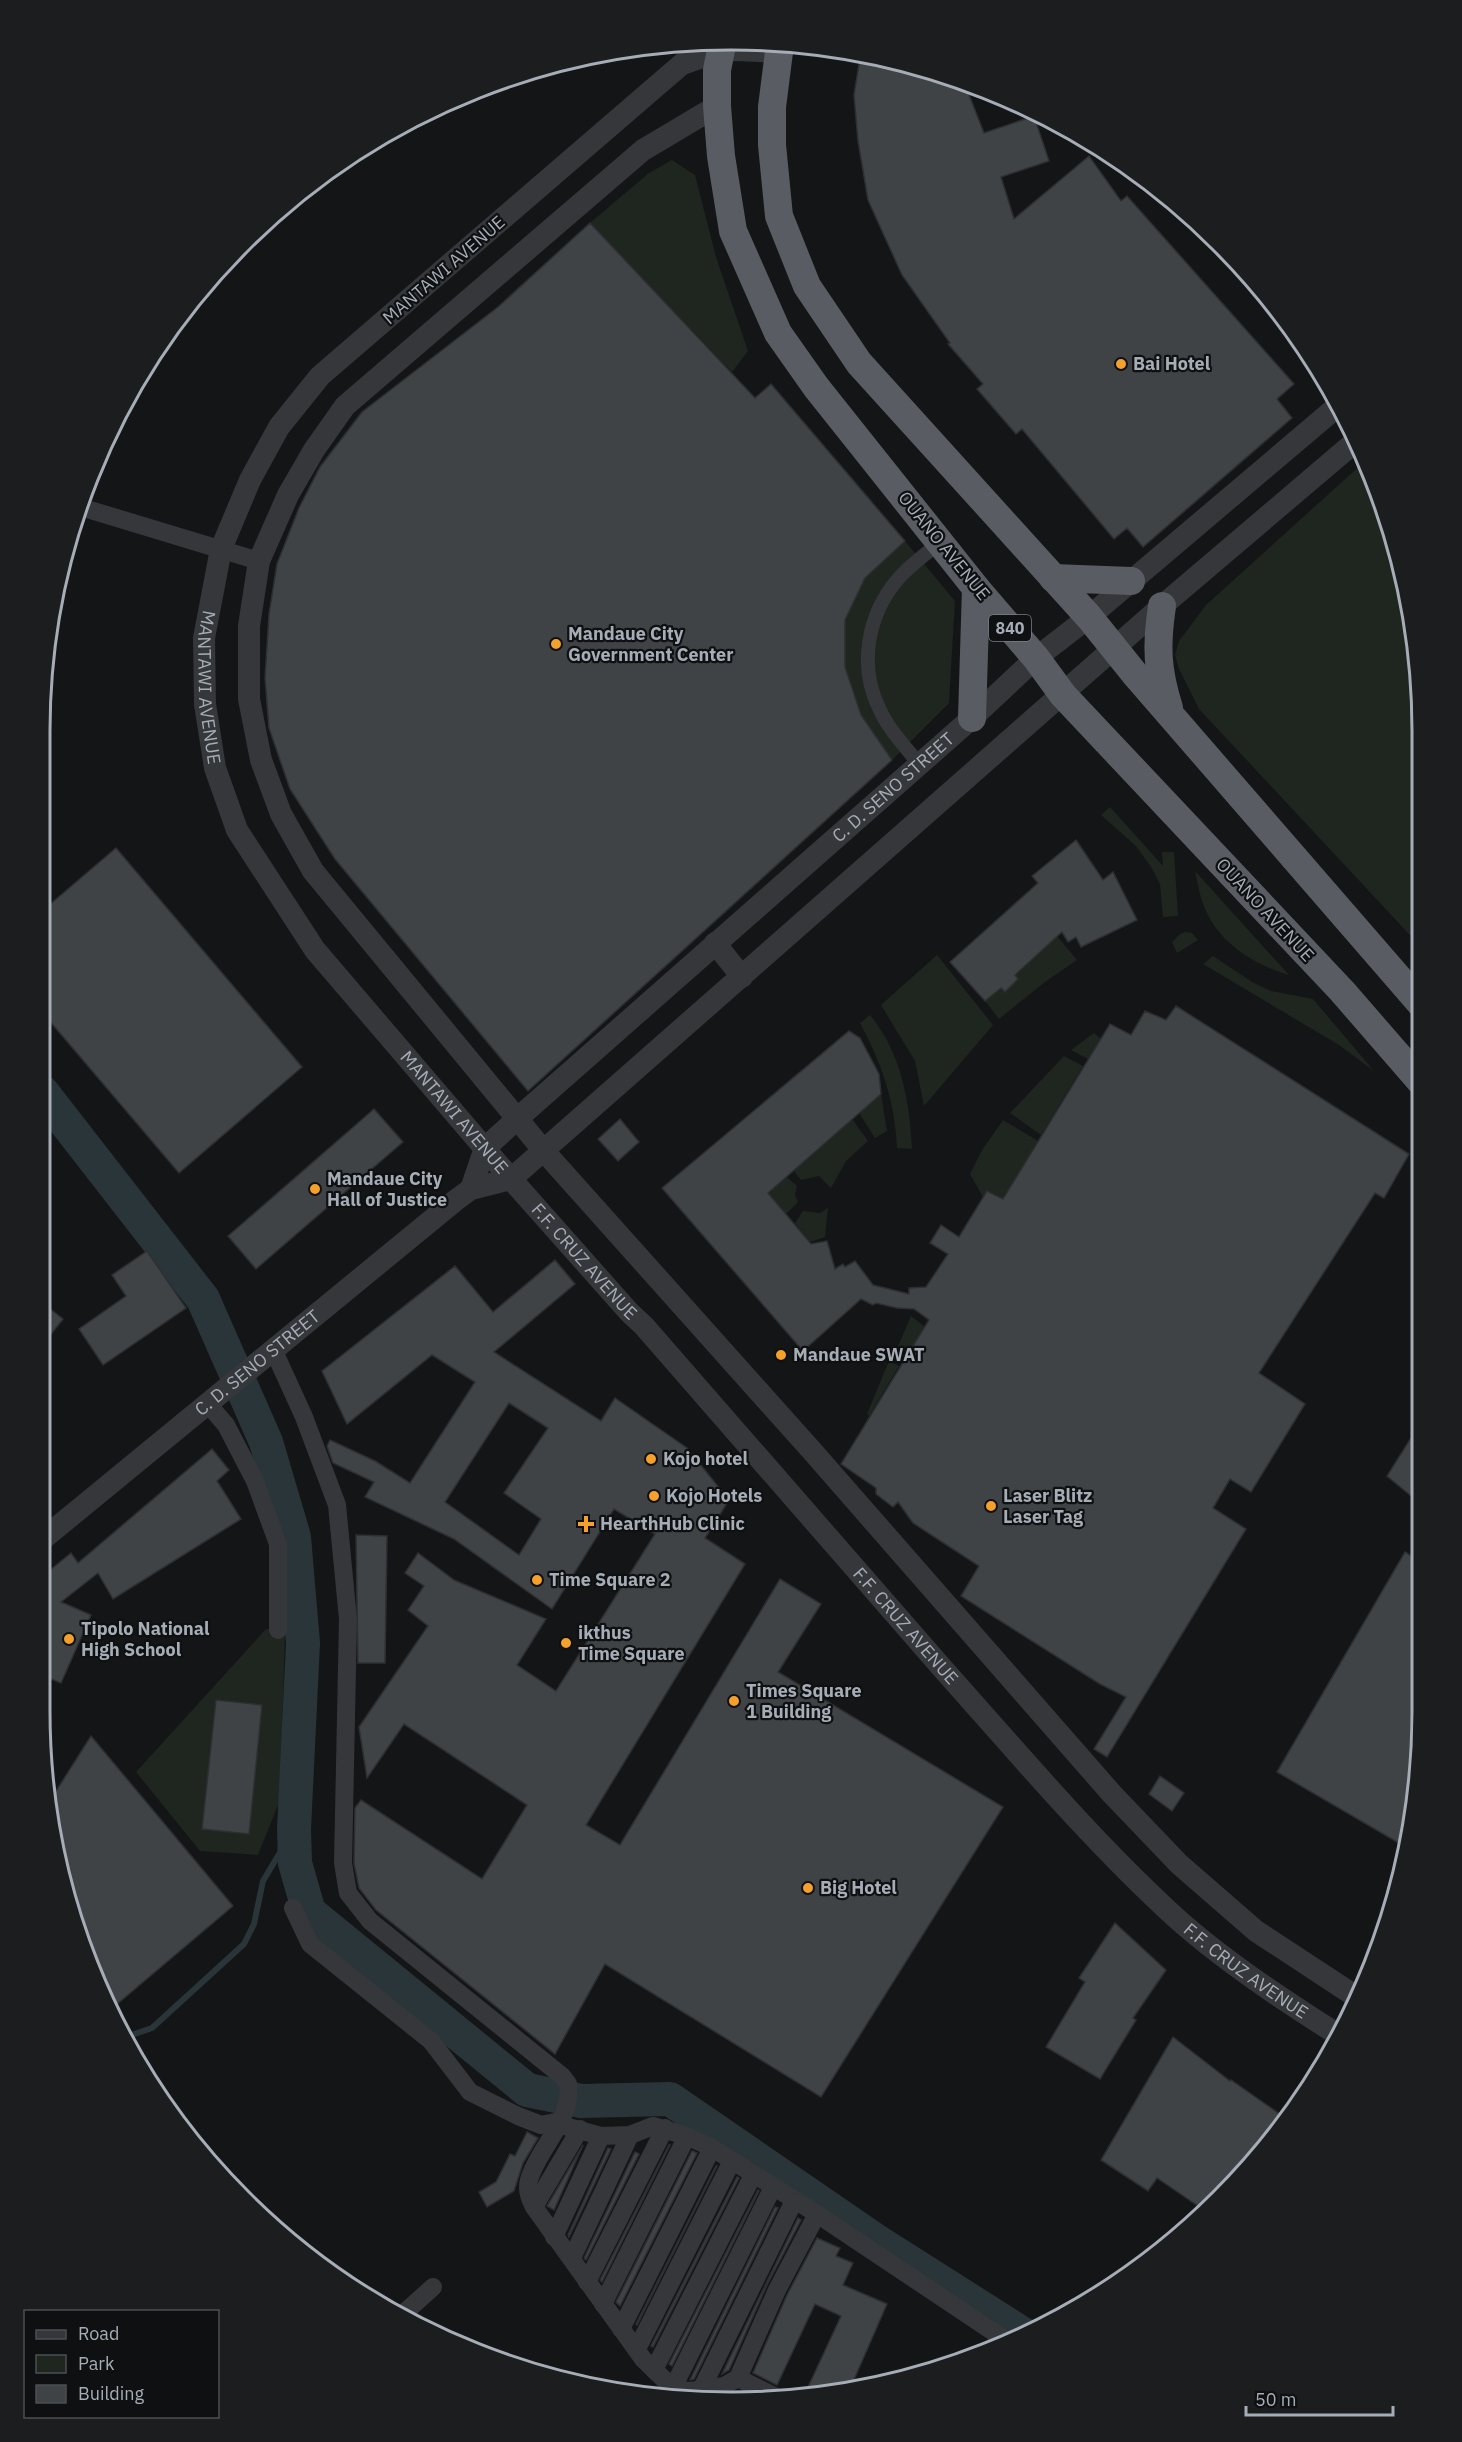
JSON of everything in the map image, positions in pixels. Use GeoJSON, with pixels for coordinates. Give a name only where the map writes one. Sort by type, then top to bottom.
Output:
{"type":"FeatureCollection","features":[{"type":"Feature","properties":{"kind":"highway","name":"OUANO AVENUE"},"geometry":{"type":"LineString","coordinates":[[721,50],[717,106],[721,156],[733,231],[778,333],[816,387],[976,588],[1036,658],[1063,695],[1342,991],[1412,1071]]}},
{"type":"Feature","properties":{"kind":"highway"},"geometry":{"type":"LineString","coordinates":[[778,51],[772,107],[772,146],[779,216],[807,286],[859,363],[1089,617],[1114,650],[1412,992]]}},
{"type":"Feature","properties":{"kind":"highway"},"geometry":{"type":"LineString","coordinates":[[1053,578],[1131,581]]}},
{"type":"Feature","properties":{"kind":"highway"},"geometry":{"type":"LineString","coordinates":[[972,718],[976,588]]}},
{"type":"Feature","properties":{"kind":"highway"},"geometry":{"type":"LineString","coordinates":[[1162,606],[1158,649],[1160,677],[1172,716]]}},
{"type":"Feature","properties":{"kind":"street","name":"MANTAWI AVENUE"},"geometry":{"type":"LineString","coordinates":[[511,1179],[315,950],[237,830],[215,768],[205,704],[204,638],[221,549],[250,480],[279,428],[320,376],[682,64],[711,50]]}},
{"type":"Feature","properties":{"kind":"street","name":"MANTAWI AVENUE"},"geometry":{"type":"LineString","coordinates":[[543,1150],[313,871],[281,814],[261,760],[249,699],[249,626],[259,561],[288,495],[314,450],[345,406],[644,150],[717,106]]}},
{"type":"Feature","properties":{"kind":"street","name":"C. D. SENO STREET"},"geometry":{"type":"LineString","coordinates":[[471,1189],[485,1148],[518,1118],[972,718],[1036,658],[1089,617],[1332,411]]}},
{"type":"Feature","properties":{"kind":"street","name":"C. D. SENO STREET"},"geometry":{"type":"LineString","coordinates":[[50,1533],[471,1189],[511,1179],[1162,606],[1350,446]]}},
{"type":"Feature","properties":{"kind":"street"},"geometry":{"type":"LineString","coordinates":[[87,509],[259,561]]}},
{"type":"Feature","properties":{"kind":"street"},"geometry":{"type":"LineString","coordinates":[[919,764],[887,723],[879,708],[869,675],[869,641],[879,606],[889,591],[900,576],[940,542]]}},
{"type":"Feature","properties":{"kind":"street"},"geometry":{"type":"LineString","coordinates":[[715,943],[742,977]]}},
{"type":"Feature","properties":{"kind":"street","name":"F.F. CRUZ AVENUE"},"geometry":{"type":"LineString","coordinates":[[543,1150],[813,1452],[1112,1794],[1179,1864],[1256,1931],[1351,1993]]}},
{"type":"Feature","properties":{"kind":"street","name":"F.F. CRUZ AVENUE"},"geometry":{"type":"LineString","coordinates":[[511,1179],[644,1326],[792,1498],[1079,1822],[1176,1918],[1277,1997],[1332,2031]]}},
{"type":"Feature","properties":{"kind":"street"},"geometry":{"type":"LineString","coordinates":[[267,1354],[304,1417],[337,1505],[348,1619],[344,1863],[348,1893],[370,1921],[562,2076],[568,2084],[565,2107],[568,2127],[602,2136],[630,2135],[652,2126],[687,2136],[712,2148],[817,2214],[1001,2337]]}},
{"type":"Feature","properties":{"kind":"street"},"geometry":{"type":"LineString","coordinates":[[215,1397],[226,1425],[255,1481],[278,1544],[278,1630]]}},
{"type":"Feature","properties":{"kind":"street"},"geometry":{"type":"LineString","coordinates":[[293,1908],[310,1944],[431,2041],[470,2092],[541,2125],[565,2107]]}},
{"type":"Feature","properties":{"kind":"street"},"geometry":{"type":"LineString","coordinates":[[565,2107],[528,2181],[529,2198],[554,2237],[572,2258],[621,2329],[654,2370],[673,2388],[701,2390],[724,2386],[738,2378],[777,2290],[817,2214]]}},
{"type":"Feature","properties":{"kind":"street"},"geometry":{"type":"LineString","coordinates":[[587,2282],[665,2128]]}},
{"type":"Feature","properties":{"kind":"street"},"geometry":{"type":"LineString","coordinates":[[534,2207],[580,2129]]}},
{"type":"Feature","properties":{"kind":"street"},"geometry":{"type":"LineString","coordinates":[[572,2258],[630,2135]]}},
{"type":"Feature","properties":{"kind":"street"},"geometry":{"type":"LineString","coordinates":[[554,2237],[602,2136]]}},
{"type":"Feature","properties":{"kind":"street"},"geometry":{"type":"LineString","coordinates":[[603,2304],[687,2136]]}},
{"type":"Feature","properties":{"kind":"street"},"geometry":{"type":"LineString","coordinates":[[621,2329],[712,2148]]}},
{"type":"Feature","properties":{"kind":"street"},"geometry":{"type":"LineString","coordinates":[[637,2349],[732,2161]]}},
{"type":"Feature","properties":{"kind":"street"},"geometry":{"type":"LineString","coordinates":[[654,2370],[753,2175]]}},
{"type":"Feature","properties":{"kind":"street"},"geometry":{"type":"LineString","coordinates":[[673,2388],[773,2187]]}},
{"type":"Feature","properties":{"kind":"street"},"geometry":{"type":"LineString","coordinates":[[701,2390],[794,2201]]}},
{"type":"Feature","properties":{"kind":"street"},"geometry":{"type":"LineString","coordinates":[[641,2232],[708,2263],[777,2290]]}},
{"type":"Feature","properties":{"kind":"street"},"geometry":{"type":"LineString","coordinates":[[407,2310],[432,2287]]}},
{"type":"Feature","properties":{"kind":"street"},"geometry":{"type":"LineString","coordinates":[[738,2378],[765,2391]]}},
{"type":"Feature","properties":{"kind":"green space"},"geometry":{"type":"Polygon","coordinates":[[[672,160],[695,175],[716,257],[748,351],[732,372],[590,223],[649,173],[672,160]]]}},
{"type":"Feature","properties":{"kind":"green space"},"geometry":{"type":"Polygon","coordinates":[[[1359,466],[1389,555],[1407,642],[1412,731],[1412,937],[1199,709],[1179,669],[1175,655],[1179,641],[1206,605],[1359,466]]]}},
{"type":"Feature","properties":{"kind":"green space"},"geometry":{"type":"Polygon","coordinates":[[[905,541],[955,601],[949,703],[892,760],[861,715],[845,667],[845,620],[865,578],[905,541]]]}},
{"type":"Feature","properties":{"kind":"green space"},"geometry":{"type":"Polygon","coordinates":[[[1110,807],[1163,866],[1162,852],[1174,852],[1178,916],[1163,917],[1160,884],[1136,846],[1101,815],[1110,807]]]}},
{"type":"Feature","properties":{"kind":"green space"},"geometry":{"type":"Polygon","coordinates":[[[1195,871],[1289,975],[1252,959],[1220,934],[1204,906],[1195,871]]]}},
{"type":"Feature","properties":{"kind":"green space"},"geometry":{"type":"Polygon","coordinates":[[[1185,932],[1192,933],[1198,940],[1177,953],[1172,942],[1185,932]]]}},
{"type":"Feature","properties":{"kind":"green space"},"geometry":{"type":"Polygon","coordinates":[[[1057,936],[1077,960],[999,1019],[985,1001],[1001,988],[1005,992],[1018,979],[1015,975],[1057,936]]]}},
{"type":"Feature","properties":{"kind":"green space"},"geometry":{"type":"Polygon","coordinates":[[[937,955],[993,1025],[924,1106],[915,1061],[881,1005],[937,955]]]}},
{"type":"Feature","properties":{"kind":"green space"},"geometry":{"type":"Polygon","coordinates":[[[1213,956],[1252,982],[1271,991],[1313,999],[1374,1071],[1339,1045],[1203,964],[1213,956]]]}},
{"type":"Feature","properties":{"kind":"green space"},"geometry":{"type":"Polygon","coordinates":[[[870,1015],[881,1029],[902,1078],[909,1113],[912,1149],[897,1148],[896,1131],[886,1084],[875,1053],[860,1023],[870,1015]]]}},
{"type":"Feature","properties":{"kind":"green space"},"geometry":{"type":"Polygon","coordinates":[[[1094,1033],[1101,1039],[1088,1059],[1071,1050],[1094,1033]]]}},
{"type":"Feature","properties":{"kind":"green space"},"geometry":{"type":"Polygon","coordinates":[[[1064,1056],[1083,1066],[1041,1135],[1010,1113],[1064,1056]]]}},
{"type":"Feature","properties":{"kind":"green space"},"geometry":{"type":"Polygon","coordinates":[[[881,1094],[887,1131],[875,1138],[859,1113],[881,1094]]]}},
{"type":"Feature","properties":{"kind":"green space"},"geometry":{"type":"Polygon","coordinates":[[[852,1119],[868,1141],[846,1161],[831,1188],[819,1176],[801,1180],[794,1171],[852,1119]]]}},
{"type":"Feature","properties":{"kind":"green space"},"geometry":{"type":"Polygon","coordinates":[[[1003,1120],[1038,1141],[1003,1199],[987,1191],[983,1197],[970,1174],[982,1150],[1003,1120]]]}},
{"type":"Feature","properties":{"kind":"green space"},"geometry":{"type":"Polygon","coordinates":[[[787,1177],[797,1186],[795,1195],[798,1202],[786,1214],[768,1193],[787,1177]]]}},
{"type":"Feature","properties":{"kind":"green space"},"geometry":{"type":"Polygon","coordinates":[[[828,1208],[825,1237],[810,1242],[795,1223],[803,1211],[820,1213],[828,1208]]]}},
{"type":"Feature","properties":{"kind":"green space"},"geometry":{"type":"Polygon","coordinates":[[[911,1316],[925,1327],[905,1358],[895,1353],[911,1316]]]}},
{"type":"Feature","properties":{"kind":"green space"},"geometry":{"type":"Polygon","coordinates":[[[889,1361],[899,1366],[869,1416],[867,1414],[889,1361]]]}},
{"type":"Feature","properties":{"kind":"green space"},"geometry":{"type":"Polygon","coordinates":[[[266,1629],[285,1631],[280,1800],[258,1855],[200,1851],[136,1772],[266,1629]]]}},
{"type":"Feature","properties":{"kind":"building","name":"Bai Hotel"},"geometry":{"type":"Polygon","coordinates":[[[859,62],[907,73],[968,92],[984,133],[1028,118],[1036,122],[1049,161],[1001,177],[1014,219],[1089,156],[1121,201],[1127,196],[1294,384],[1277,399],[1292,418],[1143,547],[1127,528],[1114,539],[1022,429],[1016,434],[977,389],[983,384],[948,344],[950,343],[902,275],[868,200],[858,141],[854,95],[859,62]]]}},
{"type":"Feature","properties":{"kind":"building","name":"Mandaue City Government Center"},"geometry":{"type":"Polygon","coordinates":[[[590,223],[755,398],[771,384],[905,541],[865,578],[845,620],[845,667],[861,715],[892,760],[528,1091],[335,859],[290,789],[269,728],[265,678],[269,614],[277,564],[299,508],[320,467],[362,412],[498,307],[590,223]]]}},
{"type":"Feature","properties":{"kind":"building"},"geometry":{"type":"Polygon","coordinates":[[[1076,840],[1103,880],[1113,872],[1137,920],[1081,947],[1076,937],[1068,942],[1062,932],[1015,975],[1018,979],[1005,992],[1001,988],[985,1001],[950,962],[1038,883],[1032,876],[1076,840]]]}},
{"type":"Feature","properties":{"kind":"building"},"geometry":{"type":"Polygon","coordinates":[[[116,848],[302,1067],[179,1173],[50,1021],[50,904],[116,848]]]}},
{"type":"Feature","properties":{"kind":"building"},"geometry":{"type":"Polygon","coordinates":[[[1176,1006],[1409,1154],[1384,1198],[1375,1193],[1259,1373],[1305,1404],[1251,1492],[1230,1479],[1213,1508],[1246,1529],[1107,1757],[1094,1749],[1126,1697],[1100,1684],[961,1596],[979,1566],[913,1523],[898,1502],[893,1507],[876,1494],[876,1488],[841,1464],[929,1320],[914,1309],[876,1303],[873,1305],[861,1299],[803,1351],[662,1188],[849,1031],[860,1038],[879,1074],[881,1094],[768,1193],[811,1244],[827,1241],[835,1269],[843,1264],[845,1267],[855,1261],[873,1285],[909,1294],[909,1288],[926,1287],[948,1254],[930,1243],[941,1225],[959,1237],[987,1191],[1003,1199],[1110,1024],[1131,1035],[1145,1011],[1166,1020],[1176,1006]]]}},
{"type":"Feature","properties":{"kind":"building","name":"Mandaue City Hall of Justice"},"geometry":{"type":"Polygon","coordinates":[[[374,1109],[403,1142],[256,1269],[228,1236],[374,1109]]]}},
{"type":"Feature","properties":{"kind":"building"},"geometry":{"type":"Polygon","coordinates":[[[620,1119],[639,1142],[618,1161],[598,1139],[620,1119]]]}},
{"type":"Feature","properties":{"kind":"building"},"geometry":{"type":"Polygon","coordinates":[[[147,1251],[186,1308],[103,1365],[79,1329],[126,1296],[112,1275],[147,1251]]]}},
{"type":"Feature","properties":{"kind":"building"},"geometry":{"type":"Polygon","coordinates":[[[555,1260],[575,1284],[494,1352],[601,1421],[615,1398],[687,1448],[729,1500],[705,1538],[745,1564],[586,1825],[620,1845],[780,1579],[821,1604],[778,1672],[1003,1807],[821,2097],[605,1964],[555,2054],[376,1910],[359,1888],[354,1863],[355,1808],[361,1800],[482,1879],[527,1805],[404,1724],[367,1778],[359,1727],[428,1626],[408,1610],[424,1586],[405,1573],[418,1553],[454,1580],[546,1619],[517,1665],[556,1691],[655,1534],[614,1509],[552,1609],[454,1539],[365,1497],[374,1482],[333,1463],[327,1446],[330,1440],[375,1461],[410,1483],[475,1382],[432,1355],[347,1424],[322,1371],[455,1266],[493,1312],[555,1260]],[[509,1403],[445,1502],[519,1555],[541,1519],[504,1493],[548,1428],[509,1403]]]}},
{"type":"Feature","properties":{"kind":"building"},"geometry":{"type":"Polygon","coordinates":[[[50,1309],[63,1319],[50,1335],[50,1309]]]}},
{"type":"Feature","properties":{"kind":"building"},"geometry":{"type":"Polygon","coordinates":[[[1412,1436],[1412,1497],[1387,1476],[1412,1436]]]}},
{"type":"Feature","properties":{"kind":"building"},"geometry":{"type":"Polygon","coordinates":[[[212,1449],[229,1470],[217,1481],[241,1519],[113,1599],[98,1573],[61,1602],[91,1615],[61,1683],[50,1678],[50,1570],[71,1553],[78,1563],[212,1449]]]}},
{"type":"Feature","properties":{"kind":"building"},"geometry":{"type":"Polygon","coordinates":[[[356,1535],[387,1536],[385,1663],[358,1663],[356,1535]]]}},
{"type":"Feature","properties":{"kind":"building"},"geometry":{"type":"Polygon","coordinates":[[[1405,1552],[1412,1556],[1412,1711],[1407,1800],[1399,1843],[1277,1772],[1405,1552]]]}},
{"type":"Feature","properties":{"kind":"building"},"geometry":{"type":"Polygon","coordinates":[[[216,1700],[262,1705],[249,1834],[202,1829],[216,1700]]]}},
{"type":"Feature","properties":{"kind":"building"},"geometry":{"type":"Polygon","coordinates":[[[91,1736],[233,1906],[116,2005],[101,1972],[73,1887],[54,1794],[91,1736]]]}},
{"type":"Feature","properties":{"kind":"building"},"geometry":{"type":"Polygon","coordinates":[[[1160,1776],[1184,1793],[1172,1811],[1149,1794],[1160,1776]]]}},
{"type":"Feature","properties":{"kind":"building"},"geometry":{"type":"Polygon","coordinates":[[[1115,1923],[1166,1970],[1133,2018],[1136,2020],[1100,2079],[1046,2047],[1085,1982],[1079,1978],[1115,1923]]]}},
{"type":"Feature","properties":{"kind":"building"},"geometry":{"type":"Polygon","coordinates":[[[1173,2037],[1230,2081],[1280,2114],[1243,2160],[1198,2206],[1157,2178],[1148,2191],[1101,2160],[1173,2037]]]}},
{"type":"Feature","properties":{"kind":"building"},"geometry":{"type":"Polygon","coordinates":[[[527,2132],[538,2138],[523,2163],[514,2191],[487,2207],[479,2192],[496,2182],[510,2154],[515,2156],[527,2132]]]}},
{"type":"Feature","properties":{"kind":"building"},"geometry":{"type":"Polygon","coordinates":[[[583,2145],[554,2210],[547,2206],[583,2145]]]}},
{"type":"Feature","properties":{"kind":"building"},"geometry":{"type":"Polygon","coordinates":[[[670,2145],[602,2282],[600,2280],[670,2145]]]}},
{"type":"Feature","properties":{"kind":"building"},"geometry":{"type":"Polygon","coordinates":[[[608,2148],[611,2149],[569,2237],[568,2235],[608,2148]]]}},
{"type":"Feature","properties":{"kind":"building"},"geometry":{"type":"Polygon","coordinates":[[[692,2151],[697,2153],[620,2306],[616,2302],[692,2151]]]}},
{"type":"Feature","properties":{"kind":"building"},"geometry":{"type":"Polygon","coordinates":[[[635,2152],[639,2154],[586,2260],[584,2258],[635,2152]]]}},
{"type":"Feature","properties":{"kind":"building"},"geometry":{"type":"Polygon","coordinates":[[[717,2166],[637,2325],[636,2324],[717,2166]]]}},
{"type":"Feature","properties":{"kind":"building"},"geometry":{"type":"Polygon","coordinates":[[[737,2177],[739,2178],[653,2347],[651,2346],[737,2177]]]}},
{"type":"Feature","properties":{"kind":"building"},"geometry":{"type":"Polygon","coordinates":[[[759,2191],[672,2366],[669,2364],[759,2191]]]}},
{"type":"Feature","properties":{"kind":"building"},"geometry":{"type":"Polygon","coordinates":[[[775,2207],[778,2208],[694,2379],[690,2380],[775,2207]]]}},
{"type":"Feature","properties":{"kind":"building"},"geometry":{"type":"Polygon","coordinates":[[[798,2218],[801,2220],[767,2285],[729,2370],[722,2374],[798,2218]]]}},
{"type":"Feature","properties":{"kind":"building"},"geometry":{"type":"Polygon","coordinates":[[[817,2238],[840,2248],[836,2256],[853,2263],[843,2285],[887,2304],[853,2381],[808,2388],[841,2316],[815,2304],[777,2385],[753,2373],[787,2295],[817,2238]]]}},
{"type":"Feature","properties":{"kind":"waterway"},"geometry":{"type":"LineString","coordinates":[[50,1102],[203,1299],[266,1442],[294,1537],[303,1643],[294,1829],[295,1863],[309,1912],[527,2090],[581,2101],[670,2099],[875,2240],[1016,2330]]}},
{"type":"Feature","properties":{"kind":"waterway"},"geometry":{"type":"LineString","coordinates":[[132,2035],[152,2028],[244,1944],[254,1924],[263,1881],[294,1829]]}},
{"type":"Feature","properties":{"kind":"place","name":"Bai Hotel"},"geometry":{"type":"Point","coordinates":[1121,364]}},
{"type":"Feature","properties":{"kind":"place","name":"Mandaue City Government Center"},"geometry":{"type":"Point","coordinates":[556,644]}},
{"type":"Feature","properties":{"kind":"place","name":"Mandaue City Hall of Justice"},"geometry":{"type":"Point","coordinates":[315,1189]}},
{"type":"Feature","properties":{"kind":"place","name":"Mandaue SWAT"},"geometry":{"type":"Point","coordinates":[781,1355]}},
{"type":"Feature","properties":{"kind":"place","name":"Kojo hotel"},"geometry":{"type":"Point","coordinates":[651,1459]}},
{"type":"Feature","properties":{"kind":"place","name":"Kojo Hotels"},"geometry":{"type":"Point","coordinates":[654,1496]}},
{"type":"Feature","properties":{"kind":"place","name":"Laser Blitz Laser Tag"},"geometry":{"type":"Point","coordinates":[991,1506]}},
{"type":"Feature","properties":{"kind":"place","name":"HearthHub Clinic"},"geometry":{"type":"Point","coordinates":[586,1524]}},
{"type":"Feature","properties":{"kind":"place","name":"Time Square 2"},"geometry":{"type":"Point","coordinates":[537,1580]}},
{"type":"Feature","properties":{"kind":"place","name":"Tipolo National High School"},"geometry":{"type":"Point","coordinates":[69,1639]}},
{"type":"Feature","properties":{"kind":"place","name":"ikthus Time Square"},"geometry":{"type":"Point","coordinates":[566,1643]}},
{"type":"Feature","properties":{"kind":"place","name":"Times Square 1 Building"},"geometry":{"type":"Point","coordinates":[734,1701]}},
{"type":"Feature","properties":{"kind":"place","name":"Big Hotel"},"geometry":{"type":"Point","coordinates":[808,1888]}}]}
